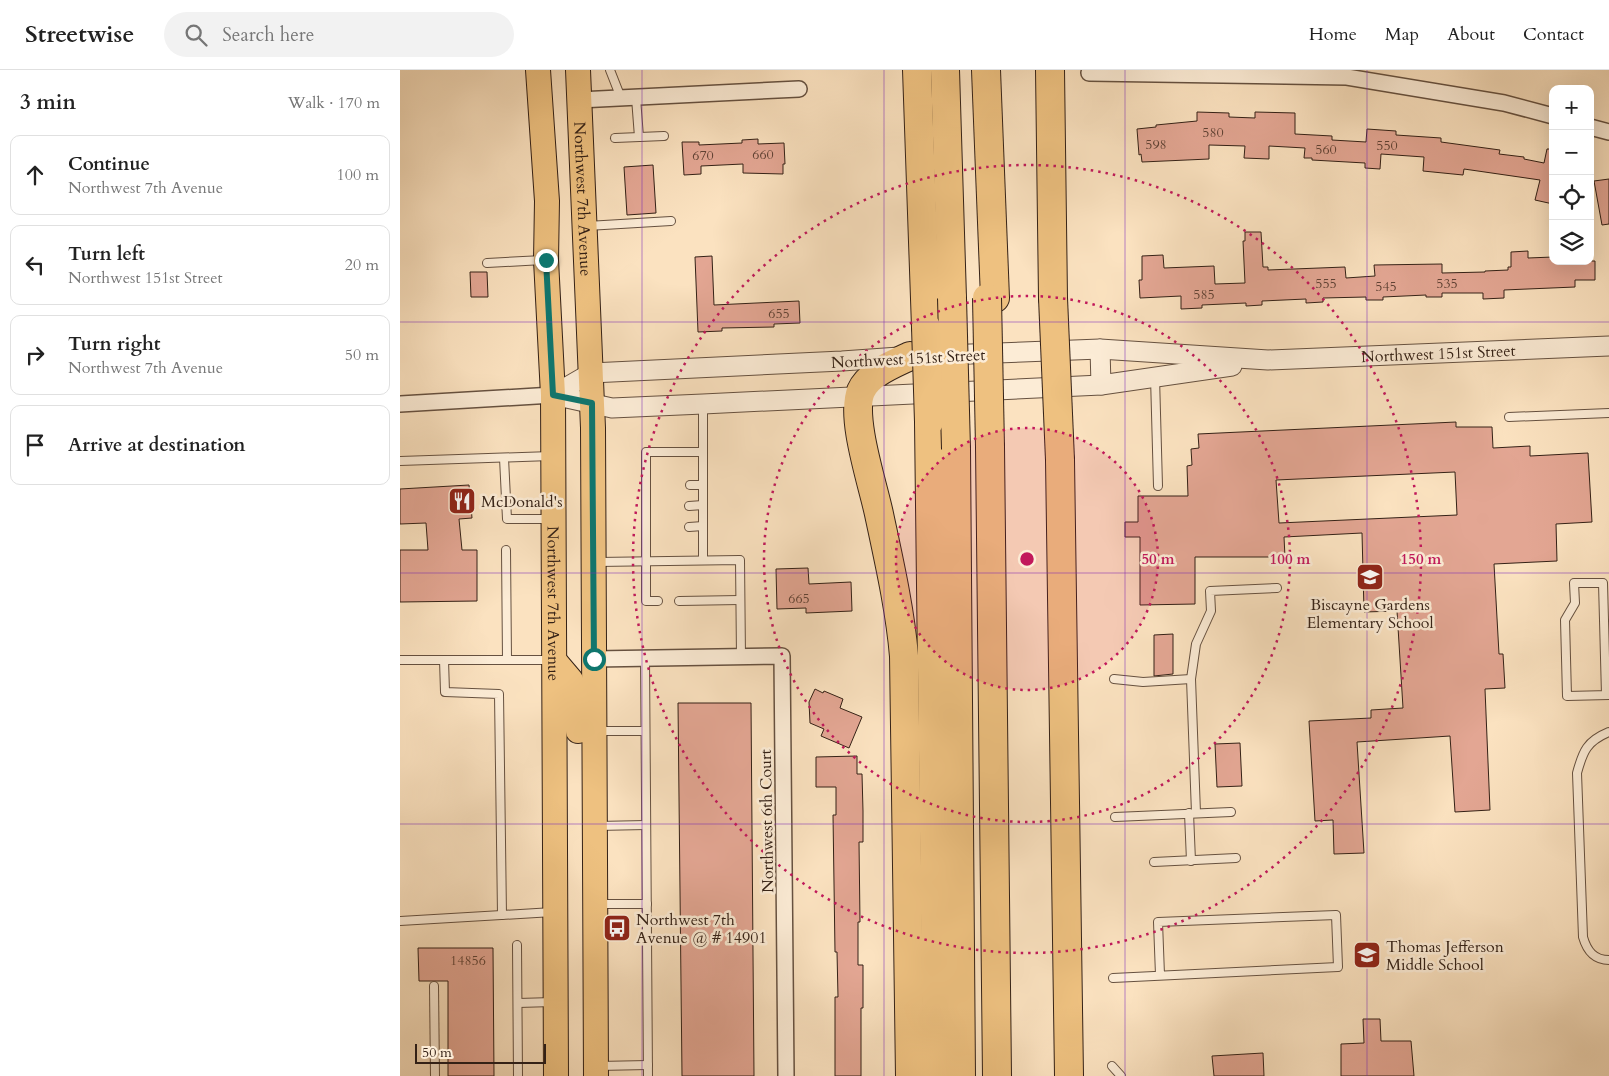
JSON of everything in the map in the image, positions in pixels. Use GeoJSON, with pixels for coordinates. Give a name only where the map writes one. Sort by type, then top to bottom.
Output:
{"type":"FeatureCollection","features":[{"type":"Feature","properties":{"kind":"highway"},"geometry":{"type":"LineString","coordinates":[[918,70],[928,422],[937,1076]]}},
{"type":"Feature","properties":{"kind":"highway"},"geometry":{"type":"LineString","coordinates":[[945,70],[956,449],[962,1076]]}},
{"type":"Feature","properties":{"kind":"highway"},"geometry":{"type":"LineString","coordinates":[[979,70],[991,298]]}},
{"type":"Feature","properties":{"kind":"highway"},"geometry":{"type":"LineString","coordinates":[[986,70],[994,447],[997,1076]]}},
{"type":"Feature","properties":{"kind":"highway"},"geometry":{"type":"LineString","coordinates":[[1050,70],[1053,298],[1060,460],[1069,1076]]}},
{"type":"Feature","properties":{"kind":"highway"},"geometry":{"type":"LineString","coordinates":[[910,356],[869,380],[862,388],[859,397],[859,426],[902,632],[904,656],[910,1076]]}},
{"type":"Feature","properties":{"kind":"main road","name":"Northwest 7th Avenue"},"geometry":{"type":"LineString","coordinates":[[538,70],[547,201],[546,260],[553,395],[556,1076]]}},
{"type":"Feature","properties":{"kind":"main road","name":"Northwest 7th Avenue"},"geometry":{"type":"LineString","coordinates":[[578,70],[592,403],[596,1071]]}},
{"type":"Feature","properties":{"kind":"main road"},"geometry":{"type":"LineString","coordinates":[[554,660],[571,680],[578,702],[578,794],[595,826]]}},
{"type":"Feature","properties":{"kind":"street"},"geometry":{"type":"LineString","coordinates":[[1089,73],[1347,77],[1504,103],[1549,115]]}},
{"type":"Feature","properties":{"kind":"street"},"geometry":{"type":"LineString","coordinates":[[579,100],[800,89]]}},
{"type":"Feature","properties":{"kind":"street"},"geometry":{"type":"LineString","coordinates":[[1594,128],[1609,132]]}},
{"type":"Feature","properties":{"kind":"street","name":"Northwest 151st Street"},"geometry":{"type":"LineString","coordinates":[[553,395],[591,373],[910,356],[1100,350],[1268,360],[1609,346]]}},
{"type":"Feature","properties":{"kind":"street"},"geometry":{"type":"LineString","coordinates":[[1100,350],[1100,385]]}},
{"type":"Feature","properties":{"kind":"street","name":"Northwest 151st Street"},"geometry":{"type":"LineString","coordinates":[[400,404],[553,395],[612,408],[1100,385],[1268,360]]}},
{"type":"Feature","properties":{"kind":"street","name":"Northwest 6th Court"},"geometry":{"type":"LineString","coordinates":[[741,657],[782,656],[786,1076]]}},
{"type":"Feature","properties":{"kind":"street"},"geometry":{"type":"LineString","coordinates":[[594,659],[741,657]]}},
{"type":"Feature","properties":{"kind":"lane"},"geometry":{"type":"LineString","coordinates":[[610,70],[628,98],[638,137]]}},
{"type":"Feature","properties":{"kind":"lane"},"geometry":{"type":"LineString","coordinates":[[615,138],[664,136]]}},
{"type":"Feature","properties":{"kind":"lane"},"geometry":{"type":"LineString","coordinates":[[584,226],[671,221]]}},
{"type":"Feature","properties":{"kind":"lane"},"geometry":{"type":"LineString","coordinates":[[487,263],[546,260]]}},
{"type":"Feature","properties":{"kind":"lane"},"geometry":{"type":"LineString","coordinates":[[1154,377],[1158,486]]}},
{"type":"Feature","properties":{"kind":"lane"},"geometry":{"type":"LineString","coordinates":[[702,560],[703,404]]}},
{"type":"Feature","properties":{"kind":"lane"},"geometry":{"type":"LineString","coordinates":[[1508,417],[1609,413]]}},
{"type":"Feature","properties":{"kind":"lane"},"geometry":{"type":"LineString","coordinates":[[658,601],[646,601],[650,485],[646,452],[702,452]]}},
{"type":"Feature","properties":{"kind":"lane"},"geometry":{"type":"LineString","coordinates":[[400,461],[553,456]]}},
{"type":"Feature","properties":{"kind":"lane"},"geometry":{"type":"LineString","coordinates":[[504,458],[507,519],[553,519]]}},
{"type":"Feature","properties":{"kind":"lane"},"geometry":{"type":"LineString","coordinates":[[690,485],[702,485]]}},
{"type":"Feature","properties":{"kind":"lane"},"geometry":{"type":"LineString","coordinates":[[689,506],[702,505]]}},
{"type":"Feature","properties":{"kind":"lane"},"geometry":{"type":"LineString","coordinates":[[689,526],[702,526]]}},
{"type":"Feature","properties":{"kind":"lane"},"geometry":{"type":"LineString","coordinates":[[506,550],[507,660]]}},
{"type":"Feature","properties":{"kind":"lane"},"geometry":{"type":"LineString","coordinates":[[592,562],[740,560],[741,657]]}},
{"type":"Feature","properties":{"kind":"lane"},"geometry":{"type":"LineString","coordinates":[[1574,583],[1603,583],[1607,695],[1567,696],[1565,620],[1575,603],[1574,583]]}},
{"type":"Feature","properties":{"kind":"lane"},"geometry":{"type":"LineString","coordinates":[[1191,861],[1191,679],[1196,644],[1211,611],[1210,592],[1277,588]]}},
{"type":"Feature","properties":{"kind":"lane"},"geometry":{"type":"LineString","coordinates":[[679,601],[740,600]]}},
{"type":"Feature","properties":{"kind":"lane"},"geometry":{"type":"LineString","coordinates":[[645,658],[648,1076]]}},
{"type":"Feature","properties":{"kind":"lane"},"geometry":{"type":"LineString","coordinates":[[400,660],[554,660]]}},
{"type":"Feature","properties":{"kind":"lane"},"geometry":{"type":"LineString","coordinates":[[444,660],[445,692],[499,694],[502,915]]}},
{"type":"Feature","properties":{"kind":"lane"},"geometry":{"type":"LineString","coordinates":[[1114,679],[1143,682],[1191,679]]}},
{"type":"Feature","properties":{"kind":"lane"},"geometry":{"type":"LineString","coordinates":[[594,731],[645,731]]}},
{"type":"Feature","properties":{"kind":"lane"},"geometry":{"type":"LineString","coordinates":[[1609,732],[1596,737],[1582,753],[1577,773],[1583,937],[1586,947],[1593,956],[1609,960]]}},
{"type":"Feature","properties":{"kind":"lane"},"geometry":{"type":"LineString","coordinates":[[1115,817],[1231,812]]}},
{"type":"Feature","properties":{"kind":"lane"},"geometry":{"type":"LineString","coordinates":[[595,826],[646,825]]}},
{"type":"Feature","properties":{"kind":"lane"},"geometry":{"type":"LineString","coordinates":[[1154,862],[1236,858]]}},
{"type":"Feature","properties":{"kind":"lane"},"geometry":{"type":"LineString","coordinates":[[595,904],[647,904]]}},
{"type":"Feature","properties":{"kind":"lane"},"geometry":{"type":"LineString","coordinates":[[400,921],[555,912]]}},
{"type":"Feature","properties":{"kind":"lane"},"geometry":{"type":"LineString","coordinates":[[1113,978],[1338,967],[1336,915],[1158,922],[1160,975]]}},
{"type":"Feature","properties":{"kind":"lane"},"geometry":{"type":"LineString","coordinates":[[517,945],[518,1076]]}},
{"type":"Feature","properties":{"kind":"lane"},"geometry":{"type":"LineString","coordinates":[[434,986],[435,1076]]}},
{"type":"Feature","properties":{"kind":"lane"},"geometry":{"type":"LineString","coordinates":[[518,1003],[556,1002]]}},
{"type":"Feature","properties":{"kind":"lane"},"geometry":{"type":"LineString","coordinates":[[596,1071],[648,1065]]}},
{"type":"Feature","properties":{"kind":"lane"},"geometry":{"type":"LineString","coordinates":[[1112,1066],[1121,1076]]}},
{"type":"Feature","properties":{"kind":"building"},"geometry":{"type":"Polygon","coordinates":[[[1197,112],[1229,113],[1229,117],[1255,118],[1255,112],[1295,113],[1295,134],[1332,136],[1332,140],[1366,142],[1367,129],[1396,131],[1396,135],[1441,138],[1441,142],[1500,150],[1499,154],[1524,157],[1524,159],[1544,163],[1547,149],[1549,149],[1549,203],[1535,200],[1540,180],[1464,169],[1463,175],[1423,171],[1424,157],[1381,154],[1380,169],[1365,168],[1365,163],[1304,158],[1305,148],[1269,146],[1269,159],[1244,158],[1245,146],[1209,145],[1209,159],[1142,162],[1141,154],[1139,155],[1137,129],[1197,121],[1197,112]]]}},
{"type":"Feature","properties":{"kind":"building"},"geometry":{"type":"Polygon","coordinates":[[[758,139],[758,144],[784,143],[785,164],[783,164],[783,174],[743,173],[743,164],[701,166],[701,174],[684,175],[682,142],[699,142],[699,145],[742,143],[742,140],[758,139]]]}},
{"type":"Feature","properties":{"kind":"building"},"geometry":{"type":"Polygon","coordinates":[[[653,165],[656,213],[627,215],[624,167],[653,165]]]}},
{"type":"Feature","properties":{"kind":"building"},"geometry":{"type":"Polygon","coordinates":[[[1609,179],[1609,224],[1602,225],[1594,181],[1609,179]]]}},
{"type":"Feature","properties":{"kind":"building"},"geometry":{"type":"Polygon","coordinates":[[[1245,232],[1261,232],[1263,267],[1268,267],[1268,270],[1345,267],[1346,278],[1375,276],[1374,265],[1442,264],[1442,273],[1485,272],[1508,270],[1508,267],[1511,267],[1511,252],[1528,251],[1528,258],[1549,257],[1549,265],[1594,265],[1595,261],[1595,280],[1575,280],[1575,287],[1504,290],[1504,298],[1483,299],[1483,293],[1442,293],[1442,297],[1426,297],[1426,295],[1383,297],[1383,300],[1366,300],[1366,297],[1323,298],[1323,302],[1306,303],[1306,299],[1262,301],[1262,305],[1246,306],[1246,303],[1202,305],[1202,308],[1181,309],[1181,296],[1140,298],[1139,280],[1142,280],[1142,256],[1163,255],[1164,268],[1214,266],[1215,284],[1245,283],[1243,241],[1245,241],[1245,232]]]}},
{"type":"Feature","properties":{"kind":"building"},"geometry":{"type":"Polygon","coordinates":[[[712,256],[714,305],[799,301],[800,323],[774,324],[774,327],[722,328],[722,331],[698,332],[695,257],[712,256]]]}},
{"type":"Feature","properties":{"kind":"building"},"geometry":{"type":"Polygon","coordinates":[[[470,272],[487,272],[488,297],[471,297],[470,272]]]}},
{"type":"Feature","properties":{"kind":"building"},"geometry":{"type":"Polygon","coordinates":[[[1456,422],[1456,427],[1492,427],[1493,448],[1530,446],[1530,456],[1588,453],[1592,522],[1556,524],[1557,561],[1494,564],[1499,654],[1503,654],[1505,688],[1485,689],[1490,810],[1455,812],[1450,736],[1357,742],[1364,853],[1334,854],[1333,820],[1315,821],[1309,721],[1371,718],[1371,710],[1403,708],[1397,611],[1364,612],[1362,533],[1284,537],[1285,557],[1195,557],[1195,604],[1140,605],[1140,537],[1125,537],[1125,522],[1138,522],[1138,496],[1188,496],[1187,466],[1192,465],[1191,449],[1199,448],[1198,434],[1456,422]],[[1455,472],[1276,480],[1279,523],[1457,515],[1455,472]]]}},
{"type":"Feature","properties":{"kind":"building"},"geometry":{"type":"Polygon","coordinates":[[[469,485],[472,518],[459,519],[462,550],[477,550],[477,601],[400,602],[400,550],[428,550],[426,523],[400,524],[400,489],[469,485]]]}},
{"type":"Feature","properties":{"kind":"building"},"geometry":{"type":"Polygon","coordinates":[[[808,568],[809,584],[851,582],[852,611],[806,613],[806,608],[777,609],[776,569],[808,568]]]}},
{"type":"Feature","properties":{"kind":"building"},"geometry":{"type":"Polygon","coordinates":[[[1173,634],[1173,674],[1154,676],[1154,635],[1173,634]]]}},
{"type":"Feature","properties":{"kind":"building"},"geometry":{"type":"Polygon","coordinates":[[[815,689],[843,699],[840,708],[862,717],[849,748],[821,736],[824,729],[810,723],[809,702],[815,689]]]}},
{"type":"Feature","properties":{"kind":"building"},"geometry":{"type":"Polygon","coordinates":[[[678,703],[751,703],[754,1076],[682,1076],[678,703]]]}},
{"type":"Feature","properties":{"kind":"building"},"geometry":{"type":"Polygon","coordinates":[[[1240,743],[1242,786],[1217,787],[1215,744],[1240,743]]]}},
{"type":"Feature","properties":{"kind":"building"},"geometry":{"type":"Polygon","coordinates":[[[857,756],[857,774],[862,774],[863,811],[863,842],[859,842],[860,922],[858,922],[858,965],[863,965],[861,1076],[835,1076],[835,997],[838,997],[837,952],[835,952],[833,815],[836,815],[836,787],[816,787],[816,757],[857,756]]]}},
{"type":"Feature","properties":{"kind":"building"},"geometry":{"type":"Polygon","coordinates":[[[418,948],[493,948],[494,1076],[448,1076],[448,981],[419,981],[418,948]]]}},
{"type":"Feature","properties":{"kind":"building"},"geometry":{"type":"Polygon","coordinates":[[[1363,1019],[1380,1019],[1381,1041],[1411,1041],[1414,1076],[1341,1076],[1341,1044],[1364,1043],[1363,1019]]]}},
{"type":"Feature","properties":{"kind":"building"},"geometry":{"type":"Polygon","coordinates":[[[1263,1053],[1264,1076],[1214,1076],[1212,1056],[1263,1053]]]}},
{"type":"Feature","properties":{"kind":"place","name":"McDonald's"},"geometry":{"type":"Point","coordinates":[462,501]}},
{"type":"Feature","properties":{"kind":"place","name":"Biscayne Gardens Elementary School"},"geometry":{"type":"Point","coordinates":[1370,577]}},
{"type":"Feature","properties":{"kind":"place","name":"Northwest 7th Avenue @ # 14901"},"geometry":{"type":"Point","coordinates":[617,928]}},
{"type":"Feature","properties":{"kind":"place","name":"Thomas Jefferson Middle School"},"geometry":{"type":"Point","coordinates":[1367,955]}},
{"type":"Feature","properties":{"kind":"route"},"geometry":{"type":"LineString","coordinates":[[546,260],[553,395],[592,403],[594,659]]}}]}
